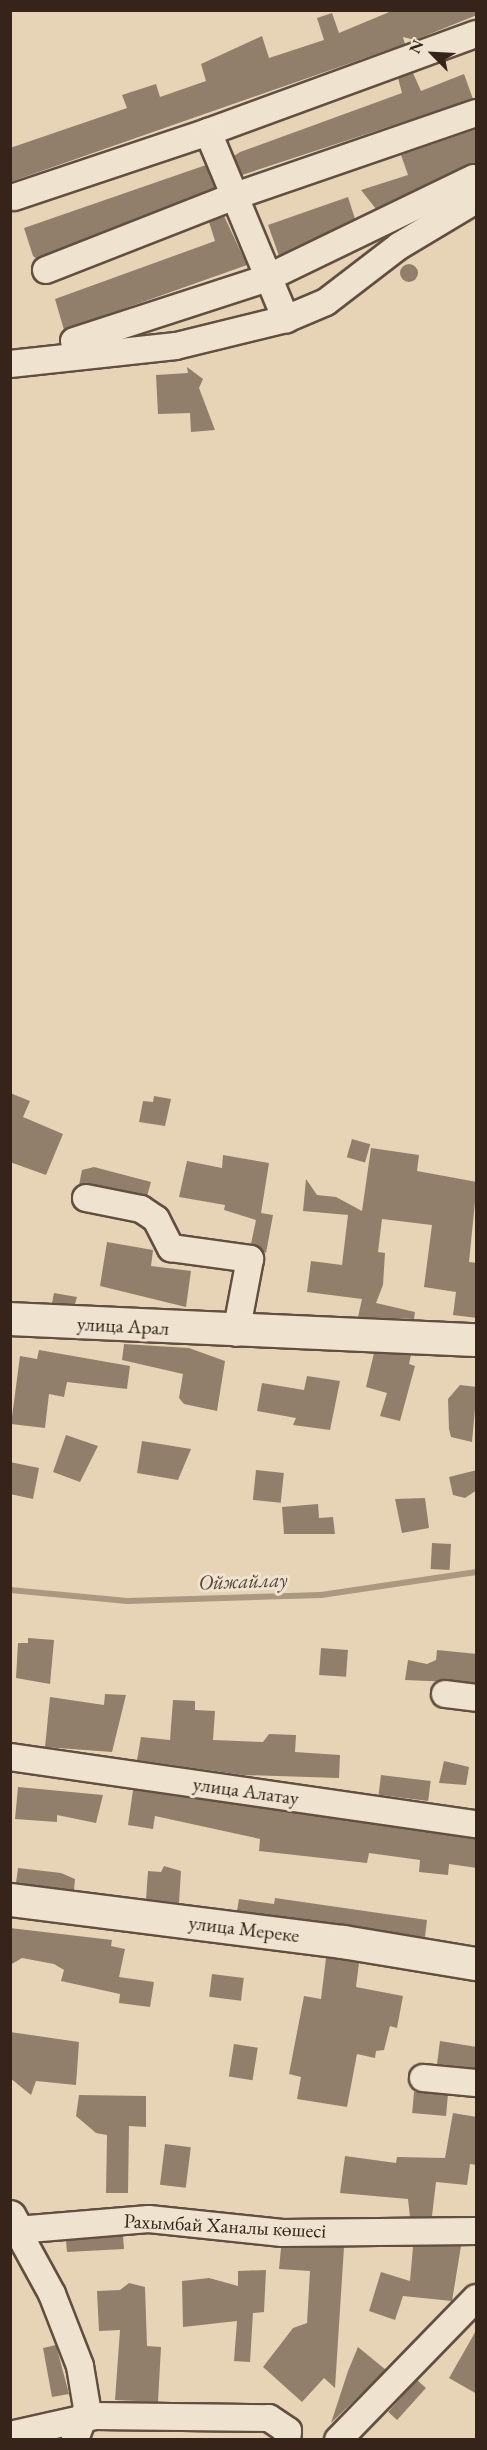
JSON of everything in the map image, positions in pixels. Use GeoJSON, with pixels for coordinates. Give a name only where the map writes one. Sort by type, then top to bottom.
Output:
{"type":"FeatureCollection","features":[{"type":"Feature","properties":{"kind":"street"},"geometry":{"type":"LineString","coordinates":[[14,197],[208,132],[477,34]]}},
{"type":"Feature","properties":{"kind":"street"},"geometry":{"type":"LineString","coordinates":[[46,270],[235,196],[477,113]]}},
{"type":"Feature","properties":{"kind":"street"},"geometry":{"type":"LineString","coordinates":[[208,132],[235,196],[265,279],[286,319]]}},
{"type":"Feature","properties":{"kind":"street"},"geometry":{"type":"LineString","coordinates":[[74,341],[265,279],[475,189]]}},
{"type":"Feature","properties":{"kind":"street"},"geometry":{"type":"LineString","coordinates":[[10,364],[176,346],[286,319],[326,302],[475,189]]}},
{"type":"Feature","properties":{"kind":"street"},"geometry":{"type":"LineString","coordinates":[[86,1198],[141,1209],[156,1219],[171,1248],[250,1259],[236,1333]]}},
{"type":"Feature","properties":{"kind":"street","name":"улица Арал"},"geometry":{"type":"LineString","coordinates":[[10,1319],[236,1333],[477,1340]]}},
{"type":"Feature","properties":{"kind":"street"},"geometry":{"type":"LineString","coordinates":[[445,1694],[477,1698]]}},
{"type":"Feature","properties":{"kind":"street","name":"улица Алатау"},"geometry":{"type":"LineString","coordinates":[[12,1760],[477,1824]]}},
{"type":"Feature","properties":{"kind":"street","name":"улица Мереке"},"geometry":{"type":"LineString","coordinates":[[10,1900],[343,1942],[477,1964]]}},
{"type":"Feature","properties":{"kind":"street"},"geometry":{"type":"LineString","coordinates":[[423,2078],[477,2082]]}},
{"type":"Feature","properties":{"kind":"street","name":"Рахымбай Ханалы көшесі"},"geometry":{"type":"LineString","coordinates":[[13,2226],[149,2219],[282,2233],[477,2231]]}},
{"type":"Feature","properties":{"kind":"street"},"geometry":{"type":"LineString","coordinates":[[13,2226],[68,2330],[87,2408],[78,2430]]}},
{"type":"Feature","properties":{"kind":"street"},"geometry":{"type":"LineString","coordinates":[[338,2439],[477,2298]]}},
{"type":"Feature","properties":{"kind":"street"},"geometry":{"type":"LineString","coordinates":[[10,2435],[269,2418],[288,2431],[287,2439]]}},
{"type":"Feature","properties":{"kind":"building"},"geometry":{"type":"Polygon","coordinates":[[[394,10],[477,10],[477,15],[415,40],[403,37],[405,44],[10,182],[10,148],[127,108],[122,95],[156,84],[160,97],[206,81],[201,64],[262,36],[269,58],[324,40],[317,18],[332,13],[339,33],[394,10]]]}},
{"type":"Feature","properties":{"kind":"building"},"geometry":{"type":"Polygon","coordinates":[[[413,73],[421,91],[464,74],[473,99],[242,175],[234,156],[240,152],[402,93],[398,78],[413,73]]]}},
{"type":"Feature","properties":{"kind":"building"},"geometry":{"type":"Polygon","coordinates":[[[477,129],[477,163],[376,209],[361,190],[408,175],[401,155],[477,129]]]}},
{"type":"Feature","properties":{"kind":"building"},"geometry":{"type":"Polygon","coordinates":[[[206,165],[215,188],[37,259],[33,256],[24,228],[206,165]]]}},
{"type":"Feature","properties":{"kind":"building"},"geometry":{"type":"Polygon","coordinates":[[[348,197],[355,219],[279,256],[268,225],[348,197]]]}},
{"type":"Feature","properties":{"kind":"building"},"geometry":{"type":"Polygon","coordinates":[[[224,216],[247,265],[64,330],[55,299],[215,241],[209,222],[224,216]]]}},
{"type":"Feature","properties":{"kind":"building"},"geometry":{"type":"Polygon","coordinates":[[[405,264],[413,264],[418,269],[416,280],[405,282],[400,277],[400,269],[405,264]]]}},
{"type":"Feature","properties":{"kind":"building"},"geometry":{"type":"Polygon","coordinates":[[[187,367],[203,379],[199,388],[215,430],[191,432],[190,413],[158,414],[156,375],[188,373],[187,367]]]}},
{"type":"Feature","properties":{"kind":"building"},"geometry":{"type":"Polygon","coordinates":[[[10,1093],[30,1101],[23,1117],[63,1134],[46,1175],[10,1162],[10,1093]]]}},
{"type":"Feature","properties":{"kind":"building"},"geometry":{"type":"Polygon","coordinates":[[[154,1096],[171,1099],[165,1126],[139,1122],[143,1101],[153,1102],[154,1096]]]}},
{"type":"Feature","properties":{"kind":"building"},"geometry":{"type":"Polygon","coordinates":[[[352,1139],[370,1144],[365,1163],[347,1157],[352,1139]]]}},
{"type":"Feature","properties":{"kind":"building"},"geometry":{"type":"Polygon","coordinates":[[[371,1148],[419,1155],[417,1171],[477,1182],[469,1262],[477,1263],[477,1318],[453,1315],[456,1292],[424,1287],[432,1225],[382,1219],[378,1252],[385,1253],[383,1285],[376,1303],[415,1312],[414,1319],[358,1317],[362,1299],[307,1292],[311,1261],[342,1265],[348,1215],[303,1211],[306,1179],[317,1195],[336,1197],[362,1211],[371,1148]]]}},
{"type":"Feature","properties":{"kind":"building"},"geometry":{"type":"Polygon","coordinates":[[[223,1155],[269,1163],[261,1213],[273,1215],[266,1253],[251,1244],[256,1220],[224,1210],[225,1205],[179,1197],[187,1161],[222,1168],[223,1155]]]}},
{"type":"Feature","properties":{"kind":"building"},"geometry":{"type":"Polygon","coordinates":[[[94,1167],[151,1182],[147,1196],[79,1185],[82,1170],[94,1167]]]}},
{"type":"Feature","properties":{"kind":"building"},"geometry":{"type":"Polygon","coordinates":[[[107,1242],[153,1250],[151,1266],[191,1271],[186,1307],[100,1286],[107,1242]]]}},
{"type":"Feature","properties":{"kind":"building"},"geometry":{"type":"Polygon","coordinates":[[[54,1293],[77,1297],[75,1304],[52,1303],[54,1293]]]}},
{"type":"Feature","properties":{"kind":"building"},"geometry":{"type":"Polygon","coordinates":[[[124,1344],[189,1348],[225,1361],[217,1411],[184,1404],[179,1398],[183,1374],[122,1360],[124,1344]]]}},
{"type":"Feature","properties":{"kind":"building"},"geometry":{"type":"Polygon","coordinates":[[[39,1350],[130,1366],[127,1389],[67,1382],[64,1397],[49,1394],[45,1428],[11,1424],[20,1356],[37,1359],[39,1350]]]}},
{"type":"Feature","properties":{"kind":"building"},"geometry":{"type":"Polygon","coordinates":[[[374,1353],[411,1355],[409,1364],[415,1366],[400,1421],[380,1416],[387,1393],[366,1387],[374,1353]]]}},
{"type":"Feature","properties":{"kind":"building"},"geometry":{"type":"Polygon","coordinates":[[[307,1376],[340,1381],[330,1430],[293,1425],[296,1418],[257,1411],[262,1383],[304,1390],[307,1376]]]}},
{"type":"Feature","properties":{"kind":"building"},"geometry":{"type":"Polygon","coordinates":[[[460,1385],[477,1387],[472,1442],[451,1437],[449,1429],[448,1399],[460,1385]]]}},
{"type":"Feature","properties":{"kind":"building"},"geometry":{"type":"Polygon","coordinates":[[[66,1435],[98,1446],[80,1482],[53,1472],[66,1435]]]}},
{"type":"Feature","properties":{"kind":"building"},"geometry":{"type":"Polygon","coordinates":[[[142,1441],[191,1449],[178,1480],[137,1473],[142,1441]]]}},
{"type":"Feature","properties":{"kind":"building"},"geometry":{"type":"Polygon","coordinates":[[[10,1462],[39,1468],[33,1499],[10,1494],[10,1462]]]}},
{"type":"Feature","properties":{"kind":"building"},"geometry":{"type":"Polygon","coordinates":[[[256,1470],[284,1473],[281,1503],[253,1500],[256,1470]]]}},
{"type":"Feature","properties":{"kind":"building"},"geometry":{"type":"Polygon","coordinates":[[[477,1470],[477,1490],[465,1498],[453,1495],[449,1477],[477,1470]]]}},
{"type":"Feature","properties":{"kind":"building"},"geometry":{"type":"Polygon","coordinates":[[[425,1498],[429,1528],[402,1533],[395,1499],[425,1498]]]}},
{"type":"Feature","properties":{"kind":"building"},"geometry":{"type":"Polygon","coordinates":[[[318,1504],[319,1518],[333,1517],[335,1534],[284,1534],[282,1507],[318,1504]]]}},
{"type":"Feature","properties":{"kind":"building"},"geometry":{"type":"Polygon","coordinates":[[[432,1543],[451,1544],[450,1570],[431,1569],[432,1543]]]}},
{"type":"Feature","properties":{"kind":"building"},"geometry":{"type":"Polygon","coordinates":[[[28,1638],[54,1640],[50,1684],[16,1678],[18,1643],[28,1643],[28,1638]]]}},
{"type":"Feature","properties":{"kind":"building"},"geometry":{"type":"Polygon","coordinates":[[[321,1648],[348,1650],[346,1677],[319,1675],[321,1648]]]}},
{"type":"Feature","properties":{"kind":"building"},"geometry":{"type":"Polygon","coordinates":[[[437,1650],[477,1654],[477,1683],[405,1680],[408,1660],[427,1664],[436,1660],[437,1650]]]}},
{"type":"Feature","properties":{"kind":"building"},"geometry":{"type":"Polygon","coordinates":[[[105,1694],[126,1695],[112,1752],[45,1747],[50,1697],[104,1705],[105,1694]]]}},
{"type":"Feature","properties":{"kind":"building"},"geometry":{"type":"Polygon","coordinates":[[[173,1700],[195,1701],[195,1710],[215,1711],[213,1740],[263,1742],[269,1734],[296,1735],[295,1752],[340,1755],[339,1778],[243,1775],[137,1760],[141,1737],[170,1740],[173,1700]]]}},
{"type":"Feature","properties":{"kind":"building"},"geometry":{"type":"Polygon","coordinates":[[[444,1761],[469,1767],[466,1785],[439,1783],[444,1761]]]}},
{"type":"Feature","properties":{"kind":"building"},"geometry":{"type":"Polygon","coordinates":[[[381,1775],[431,1781],[428,1801],[379,1795],[381,1775]]]}},
{"type":"Feature","properties":{"kind":"building"},"geometry":{"type":"Polygon","coordinates":[[[18,1787],[103,1795],[96,1823],[57,1815],[57,1822],[15,1819],[18,1787]]]}},
{"type":"Feature","properties":{"kind":"building"},"geometry":{"type":"Polygon","coordinates":[[[133,1790],[477,1839],[477,1868],[449,1864],[448,1875],[419,1872],[420,1860],[369,1853],[367,1863],[259,1851],[260,1839],[155,1816],[153,1829],[128,1825],[133,1790]]]}},
{"type":"Feature","properties":{"kind":"building"},"geometry":{"type":"Polygon","coordinates":[[[164,1866],[181,1871],[179,1903],[146,1899],[148,1871],[161,1872],[164,1866]]]}},
{"type":"Feature","properties":{"kind":"building"},"geometry":{"type":"Polygon","coordinates":[[[18,1868],[61,1873],[75,1879],[74,1890],[16,1883],[18,1868]]]}},
{"type":"Feature","properties":{"kind":"building"},"geometry":{"type":"Polygon","coordinates":[[[275,1898],[427,1920],[425,1937],[237,1911],[239,1899],[274,1904],[275,1898]]]}},
{"type":"Feature","properties":{"kind":"building"},"geometry":{"type":"Polygon","coordinates":[[[10,1928],[112,1940],[111,1946],[125,1949],[119,1977],[154,1982],[150,2007],[119,2003],[120,1994],[61,1981],[64,1970],[54,1964],[22,1958],[10,1965],[10,1928]]]}},
{"type":"Feature","properties":{"kind":"building"},"geometry":{"type":"Polygon","coordinates":[[[326,1958],[359,1963],[356,1987],[403,1996],[397,2028],[390,2026],[384,2050],[376,2051],[375,2058],[357,2054],[347,2107],[297,2099],[301,2077],[289,2074],[304,1996],[321,1999],[326,1958]]]}},
{"type":"Feature","properties":{"kind":"building"},"geometry":{"type":"Polygon","coordinates":[[[212,1974],[244,1978],[241,2001],[209,1997],[212,1974]]]}},
{"type":"Feature","properties":{"kind":"building"},"geometry":{"type":"Polygon","coordinates":[[[10,2032],[79,2042],[76,2085],[36,2081],[31,2095],[10,2078],[10,2032]]]}},
{"type":"Feature","properties":{"kind":"building"},"geometry":{"type":"Polygon","coordinates":[[[440,2041],[477,2047],[477,2068],[437,2064],[440,2041]]]}},
{"type":"Feature","properties":{"kind":"building"},"geometry":{"type":"Polygon","coordinates":[[[234,2044],[258,2048],[253,2080],[229,2077],[234,2044]]]}},
{"type":"Feature","properties":{"kind":"building"},"geometry":{"type":"Polygon","coordinates":[[[414,2092],[448,2095],[446,2116],[412,2113],[414,2092]]]}},
{"type":"Feature","properties":{"kind":"building"},"geometry":{"type":"Polygon","coordinates":[[[79,2095],[146,2096],[146,2127],[129,2126],[128,2193],[106,2193],[107,2135],[96,2133],[76,2116],[79,2095]]]}},
{"type":"Feature","properties":{"kind":"building"},"geometry":{"type":"Polygon","coordinates":[[[453,2113],[477,2117],[477,2165],[470,2164],[467,2185],[436,2182],[432,2216],[410,2217],[408,2199],[340,2193],[345,2156],[396,2163],[397,2157],[445,2158],[453,2113]]]}},
{"type":"Feature","properties":{"kind":"building"},"geometry":{"type":"Polygon","coordinates":[[[165,2144],[191,2147],[186,2188],[160,2185],[165,2144]]]}},
{"type":"Feature","properties":{"kind":"building"},"geometry":{"type":"Polygon","coordinates":[[[123,2236],[124,2249],[67,2252],[66,2241],[123,2236]]]}},
{"type":"Feature","properties":{"kind":"building"},"geometry":{"type":"Polygon","coordinates":[[[461,2246],[452,2301],[403,2296],[395,2320],[369,2311],[381,2272],[410,2281],[413,2247],[461,2246]]]}},
{"type":"Feature","properties":{"kind":"building"},"geometry":{"type":"Polygon","coordinates":[[[344,2247],[335,2388],[324,2378],[302,2402],[263,2367],[293,2328],[307,2323],[310,2271],[279,2269],[281,2248],[344,2247]]]}},
{"type":"Feature","properties":{"kind":"building"},"geometry":{"type":"Polygon","coordinates":[[[266,2270],[264,2312],[253,2313],[250,2362],[234,2361],[237,2321],[183,2327],[182,2281],[209,2278],[238,2286],[238,2271],[266,2270]]]}},
{"type":"Feature","properties":{"kind":"building"},"geometry":{"type":"Polygon","coordinates":[[[129,2283],[145,2287],[147,2346],[161,2347],[158,2402],[115,2400],[120,2330],[99,2331],[97,2291],[120,2290],[129,2283]]]}},
{"type":"Feature","properties":{"kind":"building"},"geometry":{"type":"Polygon","coordinates":[[[477,2329],[477,2394],[449,2378],[477,2329]]]}},
{"type":"Feature","properties":{"kind":"building"},"geometry":{"type":"Polygon","coordinates":[[[56,2345],[69,2394],[52,2397],[43,2348],[56,2345]]]}},
{"type":"Feature","properties":{"kind":"building"},"geometry":{"type":"Polygon","coordinates":[[[358,2347],[386,2370],[331,2423],[348,2371],[358,2347]]]}},
{"type":"Feature","properties":{"kind":"building"},"geometry":{"type":"Polygon","coordinates":[[[417,2380],[426,2388],[397,2420],[388,2412],[417,2380]]]}},
{"type":"Feature","properties":{"kind":"waterway","name":"Ойжайлау"},"geometry":{"type":"LineString","coordinates":[[10,1590],[127,1601],[321,1595],[476,1572]]}}]}
